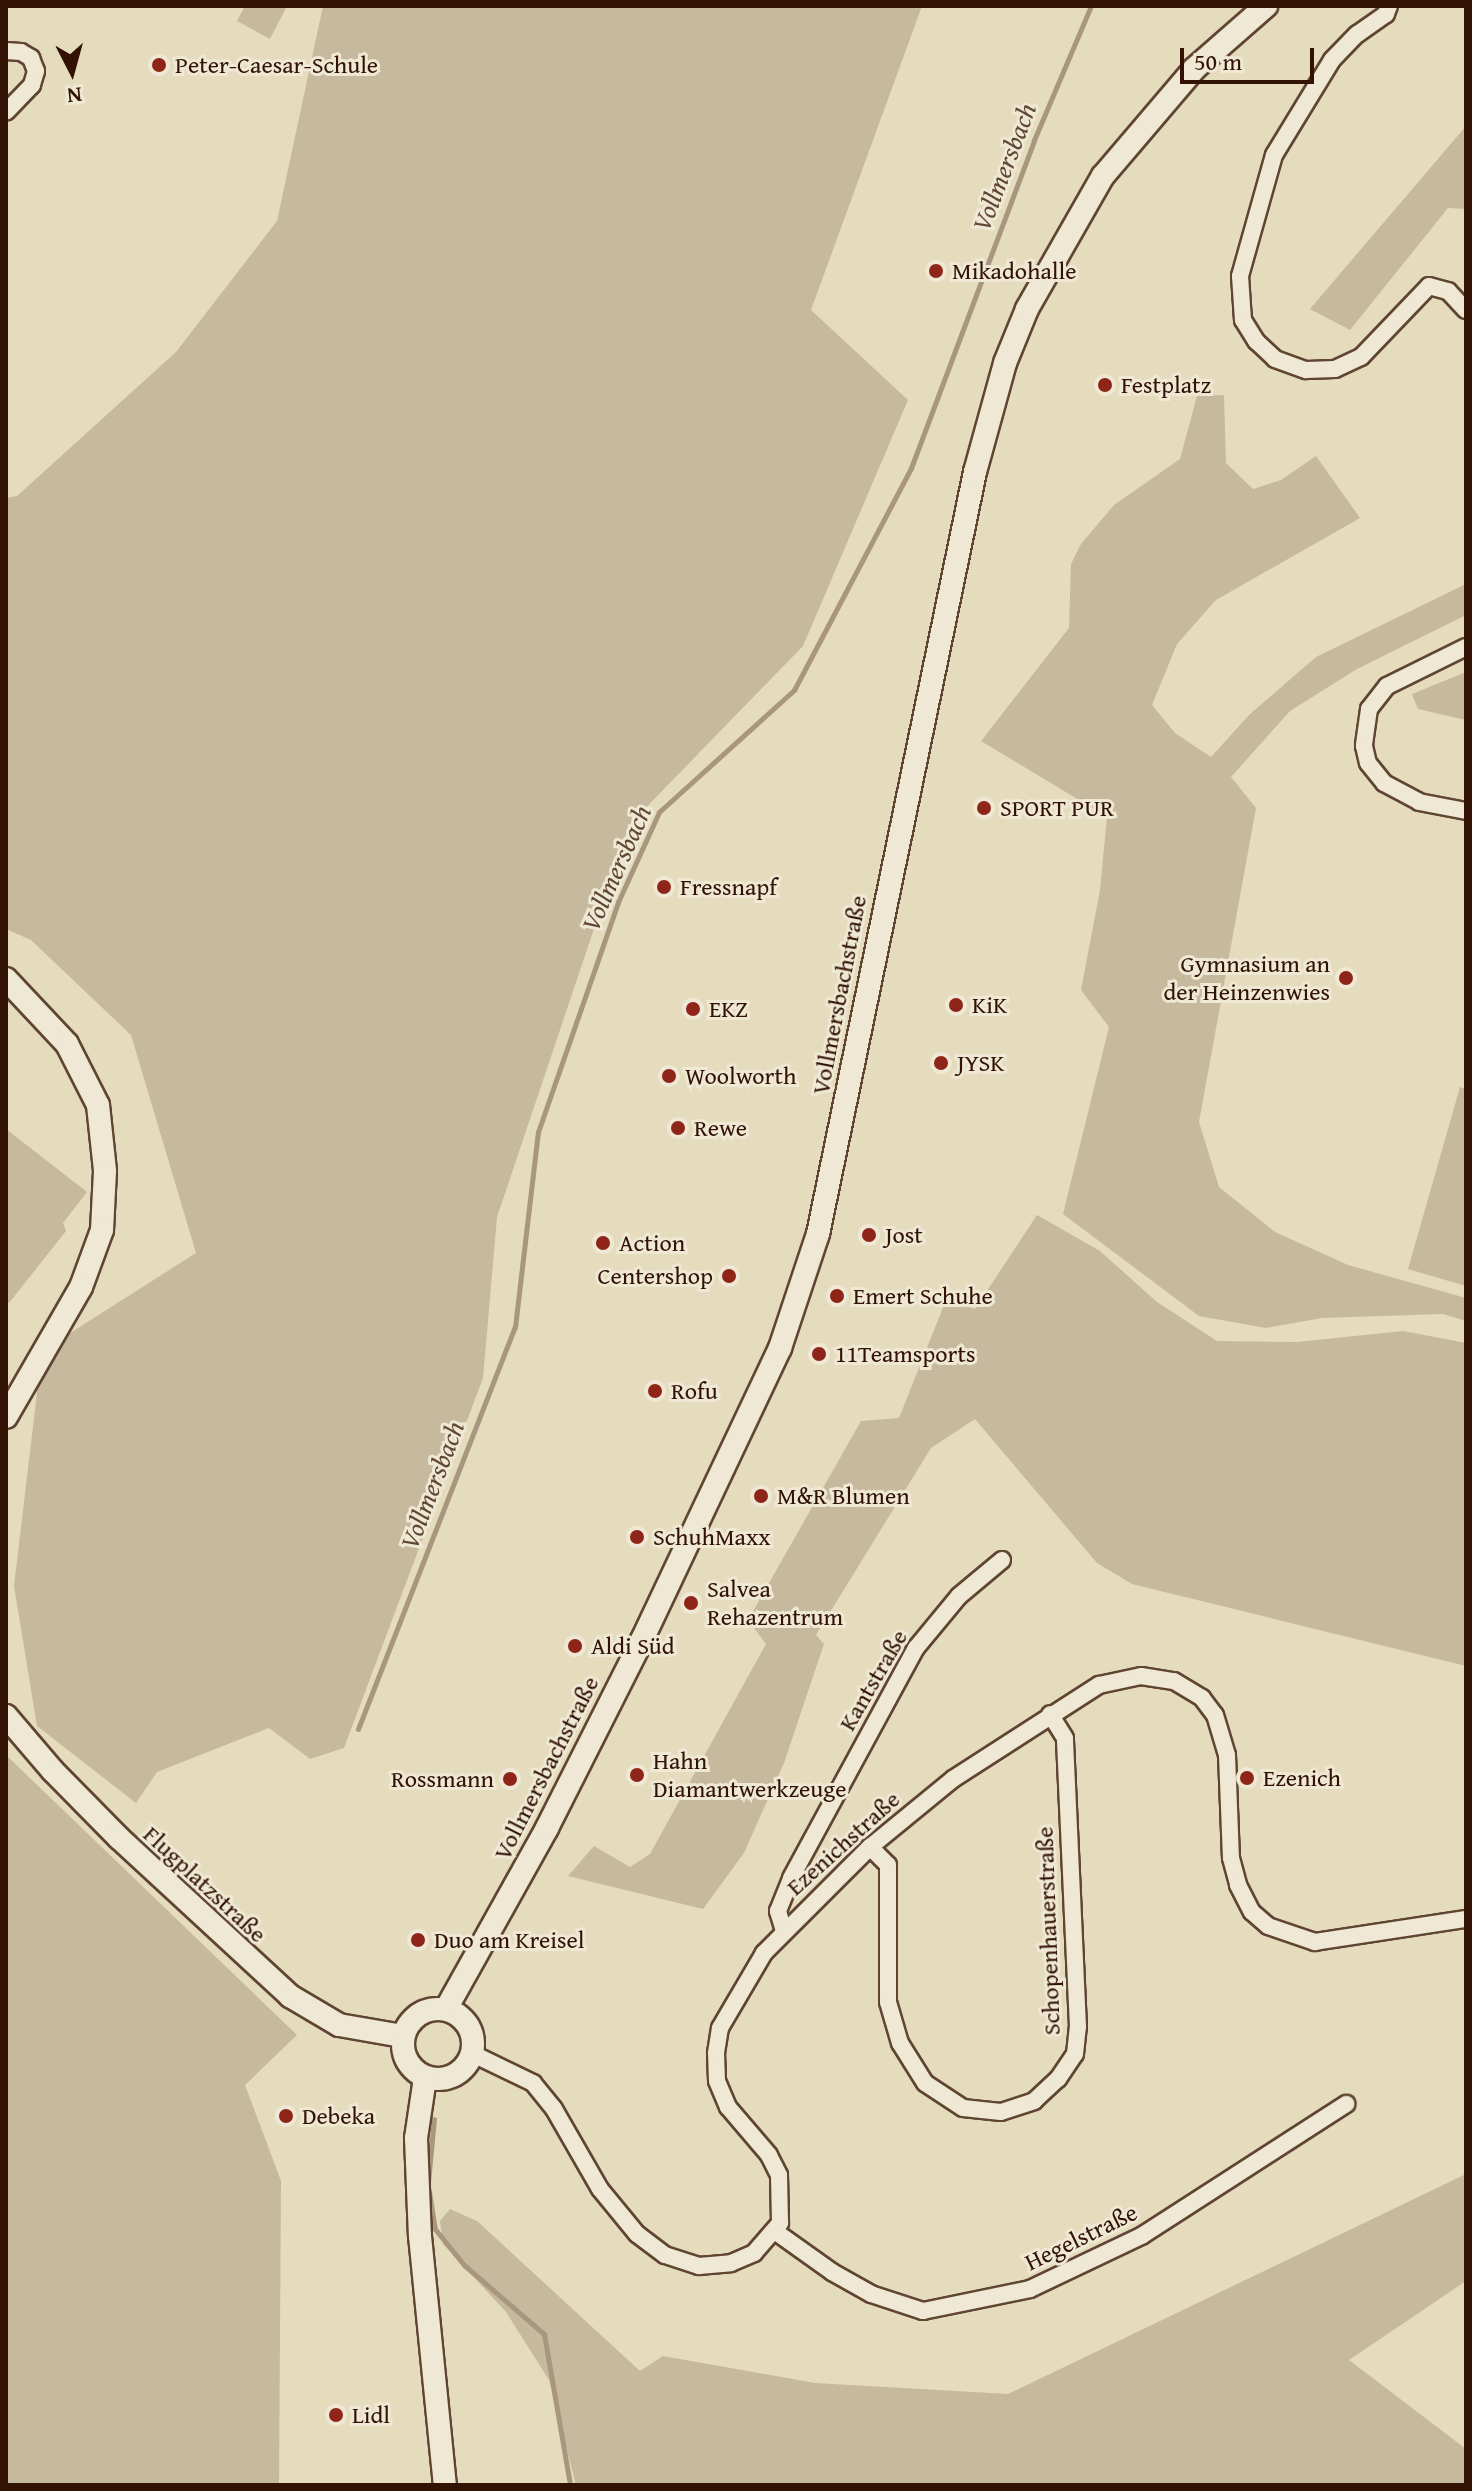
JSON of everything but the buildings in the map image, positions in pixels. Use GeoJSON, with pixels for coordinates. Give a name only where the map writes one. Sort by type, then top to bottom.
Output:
{"type":"FeatureCollection","features":[{"type":"Feature","properties":{"kind":"main road","name":"Vollmersbachstraße"},"geometry":{"type":"LineString","coordinates":[[446,2009],[547,1828],[642,1640],[780,1348],[818,1234],[975,472],[1005,363],[1027,309],[1088,197],[1110,165],[1194,69],[1266,6]]}},
{"type":"Feature","properties":{"kind":"main road"},"geometry":{"type":"LineString","coordinates":[[6,979],[67,1044],[98,1105],[105,1171],[102,1230],[81,1287],[6,1417]]}},
{"type":"Feature","properties":{"kind":"main road","name":"Flugplatzstraße"},"geometry":{"type":"LineString","coordinates":[[6,1716],[53,1771],[119,1838],[290,1996],[339,2025],[403,2036]]}},
{"type":"Feature","properties":{"kind":"main road"},"geometry":{"type":"LineString","coordinates":[[446,2009],[462,2018],[471,2029],[473,2054],[458,2074],[442,2080],[425,2078],[408,2064],[403,2036],[417,2015],[446,2009]]}},
{"type":"Feature","properties":{"kind":"main road"},"geometry":{"type":"LineString","coordinates":[[425,2078],[416,2138],[420,2236],[445,2485]]}},
{"type":"Feature","properties":{"kind":"street"},"geometry":{"type":"LineString","coordinates":[[1389,6],[1386,14],[1357,34],[1332,60],[1274,155],[1240,276],[1243,320],[1256,341],[1275,359],[1306,370],[1335,369],[1361,357],[1429,286],[1448,291],[1466,310]]}},
{"type":"Feature","properties":{"kind":"street"},"geometry":{"type":"LineString","coordinates":[[6,51],[21,52],[31,58],[36,71],[32,85],[6,112]]}},
{"type":"Feature","properties":{"kind":"street"},"geometry":{"type":"LineString","coordinates":[[1466,647],[1387,686],[1369,709],[1364,746],[1368,763],[1384,783],[1419,802],[1466,811]]}},
{"type":"Feature","properties":{"kind":"street","name":"Kantstraße"},"geometry":{"type":"LineString","coordinates":[[784,1931],[778,1911],[791,1878],[916,1648],[959,1596],[1002,1560]]}},
{"type":"Feature","properties":{"kind":"street","name":"Ezenichstraße"},"geometry":{"type":"LineString","coordinates":[[776,2232],[782,2201],[779,2175],[769,2155],[728,2107],[717,2081],[716,2053],[720,2028],[734,2002],[764,1953],[870,1847],[953,1779],[1099,1685],[1141,1676],[1174,1681],[1202,1698],[1215,1715],[1227,1755],[1231,1858],[1238,1885],[1252,1912],[1268,1926],[1315,1942],[1466,1919]]}},
{"type":"Feature","properties":{"kind":"street","name":"Schopenhauerstraße"},"geometry":{"type":"LineString","coordinates":[[870,1847],[888,1865],[888,2002],[900,2043],[925,2083],[963,2108],[1001,2112],[1034,2101],[1058,2079],[1075,2054],[1078,2027],[1065,1738],[1050,1714]]}},
{"type":"Feature","properties":{"kind":"street"},"geometry":{"type":"LineString","coordinates":[[473,2054],[533,2083],[554,2109],[600,2189],[637,2234],[665,2255],[699,2266],[731,2263],[754,2253],[776,2232]]}},
{"type":"Feature","properties":{"kind":"street","name":"Hegelstraße"},"geometry":{"type":"LineString","coordinates":[[776,2232],[832,2272],[871,2294],[923,2311],[1030,2289],[1143,2235],[1346,2104]]}},
{"type":"Feature","properties":{"kind":"shaded area"},"geometry":{"type":"Polygon","coordinates":[[[245,6],[287,6],[270,39],[237,21],[245,6]]]}},
{"type":"Feature","properties":{"kind":"shaded area"},"geometry":{"type":"Polygon","coordinates":[[[323,6],[922,6],[811,310],[908,400],[803,646],[629,825],[497,1217],[483,1378],[344,1748],[310,1759],[269,1728],[157,1772],[136,1803],[37,1726],[14,1586],[42,1351],[196,1253],[131,1035],[31,940],[6,929],[6,498],[17,496],[176,352],[277,221],[323,6]]]}},
{"type":"Feature","properties":{"kind":"shaded area"},"geometry":{"type":"Polygon","coordinates":[[[1466,126],[1466,209],[1448,208],[1350,330],[1310,309],[1466,126]]]}},
{"type":"Feature","properties":{"kind":"shaded area"},"geometry":{"type":"Polygon","coordinates":[[[1224,395],[1226,463],[1253,489],[1281,480],[1316,456],[1360,518],[1216,600],[1177,644],[1152,705],[1175,733],[1211,757],[1249,715],[1316,657],[1466,584],[1466,615],[1357,669],[1290,711],[1231,777],[1256,808],[1199,1122],[1219,1187],[1275,1232],[1348,1265],[1466,1298],[1466,1321],[1443,1314],[1322,1318],[1266,1328],[1199,1316],[1063,1214],[1109,1027],[1081,990],[1100,890],[1107,817],[981,741],[1069,628],[1071,564],[1081,544],[1114,505],[1180,459],[1197,396],[1224,395]]]}},
{"type":"Feature","properties":{"kind":"shaded area"},"geometry":{"type":"Polygon","coordinates":[[[1466,672],[1466,720],[1418,709],[1412,694],[1466,672]]]}},
{"type":"Feature","properties":{"kind":"shaded area"},"geometry":{"type":"Polygon","coordinates":[[[1460,1087],[1466,1089],[1466,1286],[1408,1269],[1460,1087]]]}},
{"type":"Feature","properties":{"kind":"shaded area"},"geometry":{"type":"Polygon","coordinates":[[[6,1129],[87,1192],[63,1223],[66,1231],[9,1303],[6,1300],[6,1129]]]}},
{"type":"Feature","properties":{"kind":"shaded area"},"geometry":{"type":"Polygon","coordinates":[[[1037,1215],[1100,1251],[1157,1302],[1217,1341],[1297,1342],[1403,1331],[1466,1343],[1466,1666],[1132,1584],[1097,1563],[975,1419],[931,1448],[816,1635],[824,1644],[784,1763],[744,1853],[703,1909],[568,1876],[594,1846],[630,1867],[650,1854],[766,1644],[748,1620],[861,1421],[899,1418],[946,1300],[975,1309],[1037,1215]]]}},
{"type":"Feature","properties":{"kind":"shaded area"},"geometry":{"type":"Polygon","coordinates":[[[6,1755],[297,2035],[245,2085],[281,2181],[279,2485],[6,2485],[6,1755]]]}},
{"type":"Feature","properties":{"kind":"shaded area"},"geometry":{"type":"Polygon","coordinates":[[[1466,2174],[1466,2281],[1349,2360],[1466,2449],[1466,2485],[576,2485],[549,2380],[506,2312],[443,2244],[440,2221],[450,2209],[477,2221],[640,2371],[663,2356],[815,2383],[1008,2394],[1466,2174]]]}},
{"type":"Feature","properties":{"kind":"waterway","name":"Vollmersbach"},"geometry":{"type":"LineString","coordinates":[[358,1729],[515,1327],[538,1132],[618,902],[659,812],[794,690],[911,468],[1034,140],[1091,6]]}},
{"type":"Feature","properties":{"kind":"waterway","name":"Vollmersbach"},"geometry":{"type":"LineString","coordinates":[[428,2182],[434,2119]]}},
{"type":"Feature","properties":{"kind":"waterway","name":"Vollmersbach"},"geometry":{"type":"LineString","coordinates":[[429,2192],[435,2229],[464,2265],[544,2334],[570,2485]]}},
{"type":"Feature","properties":{"kind":"place","name":"Peter-Caesar-Schule"},"geometry":{"type":"Point","coordinates":[159,65]}},
{"type":"Feature","properties":{"kind":"place","name":"Mikadohalle"},"geometry":{"type":"Point","coordinates":[936,271]}},
{"type":"Feature","properties":{"kind":"place","name":"Festplatz"},"geometry":{"type":"Point","coordinates":[1105,385]}},
{"type":"Feature","properties":{"kind":"place","name":"SPORT PUR"},"geometry":{"type":"Point","coordinates":[984,808]}},
{"type":"Feature","properties":{"kind":"place","name":"Fressnapf"},"geometry":{"type":"Point","coordinates":[664,887]}},
{"type":"Feature","properties":{"kind":"place","name":"Gymnasium an der Heinzenwies"},"geometry":{"type":"Point","coordinates":[1346,978]}},
{"type":"Feature","properties":{"kind":"place","name":"KiK"},"geometry":{"type":"Point","coordinates":[956,1005]}},
{"type":"Feature","properties":{"kind":"place","name":"EKZ"},"geometry":{"type":"Point","coordinates":[693,1009]}},
{"type":"Feature","properties":{"kind":"place","name":"JYSK"},"geometry":{"type":"Point","coordinates":[941,1063]}},
{"type":"Feature","properties":{"kind":"place","name":"Woolworth"},"geometry":{"type":"Point","coordinates":[669,1076]}},
{"type":"Feature","properties":{"kind":"place","name":"Rewe"},"geometry":{"type":"Point","coordinates":[678,1128]}},
{"type":"Feature","properties":{"kind":"place","name":"Jost"},"geometry":{"type":"Point","coordinates":[869,1235]}},
{"type":"Feature","properties":{"kind":"place","name":"Action"},"geometry":{"type":"Point","coordinates":[603,1243]}},
{"type":"Feature","properties":{"kind":"place","name":"Centershop"},"geometry":{"type":"Point","coordinates":[729,1276]}},
{"type":"Feature","properties":{"kind":"place","name":"Emert Schuhe"},"geometry":{"type":"Point","coordinates":[837,1296]}},
{"type":"Feature","properties":{"kind":"place","name":"11Teamsports"},"geometry":{"type":"Point","coordinates":[819,1354]}},
{"type":"Feature","properties":{"kind":"place","name":"Rofu"},"geometry":{"type":"Point","coordinates":[655,1391]}},
{"type":"Feature","properties":{"kind":"place","name":"M&R Blumen"},"geometry":{"type":"Point","coordinates":[761,1496]}},
{"type":"Feature","properties":{"kind":"place","name":"SchuhMaxx"},"geometry":{"type":"Point","coordinates":[637,1537]}},
{"type":"Feature","properties":{"kind":"place","name":"Salvea Rehazentrum"},"geometry":{"type":"Point","coordinates":[691,1603]}},
{"type":"Feature","properties":{"kind":"place","name":"Aldi Süd"},"geometry":{"type":"Point","coordinates":[575,1646]}},
{"type":"Feature","properties":{"kind":"place","name":"Hahn Diamantwerkzeuge"},"geometry":{"type":"Point","coordinates":[637,1775]}},
{"type":"Feature","properties":{"kind":"place","name":"Ezenich"},"geometry":{"type":"Point","coordinates":[1247,1778]}},
{"type":"Feature","properties":{"kind":"place","name":"Rossmann"},"geometry":{"type":"Point","coordinates":[510,1779]}},
{"type":"Feature","properties":{"kind":"place","name":"Duo am Kreisel"},"geometry":{"type":"Point","coordinates":[418,1940]}},
{"type":"Feature","properties":{"kind":"place","name":"Debeka"},"geometry":{"type":"Point","coordinates":[286,2116]}},
{"type":"Feature","properties":{"kind":"place","name":"Lidl"},"geometry":{"type":"Point","coordinates":[336,2415]}}]}
